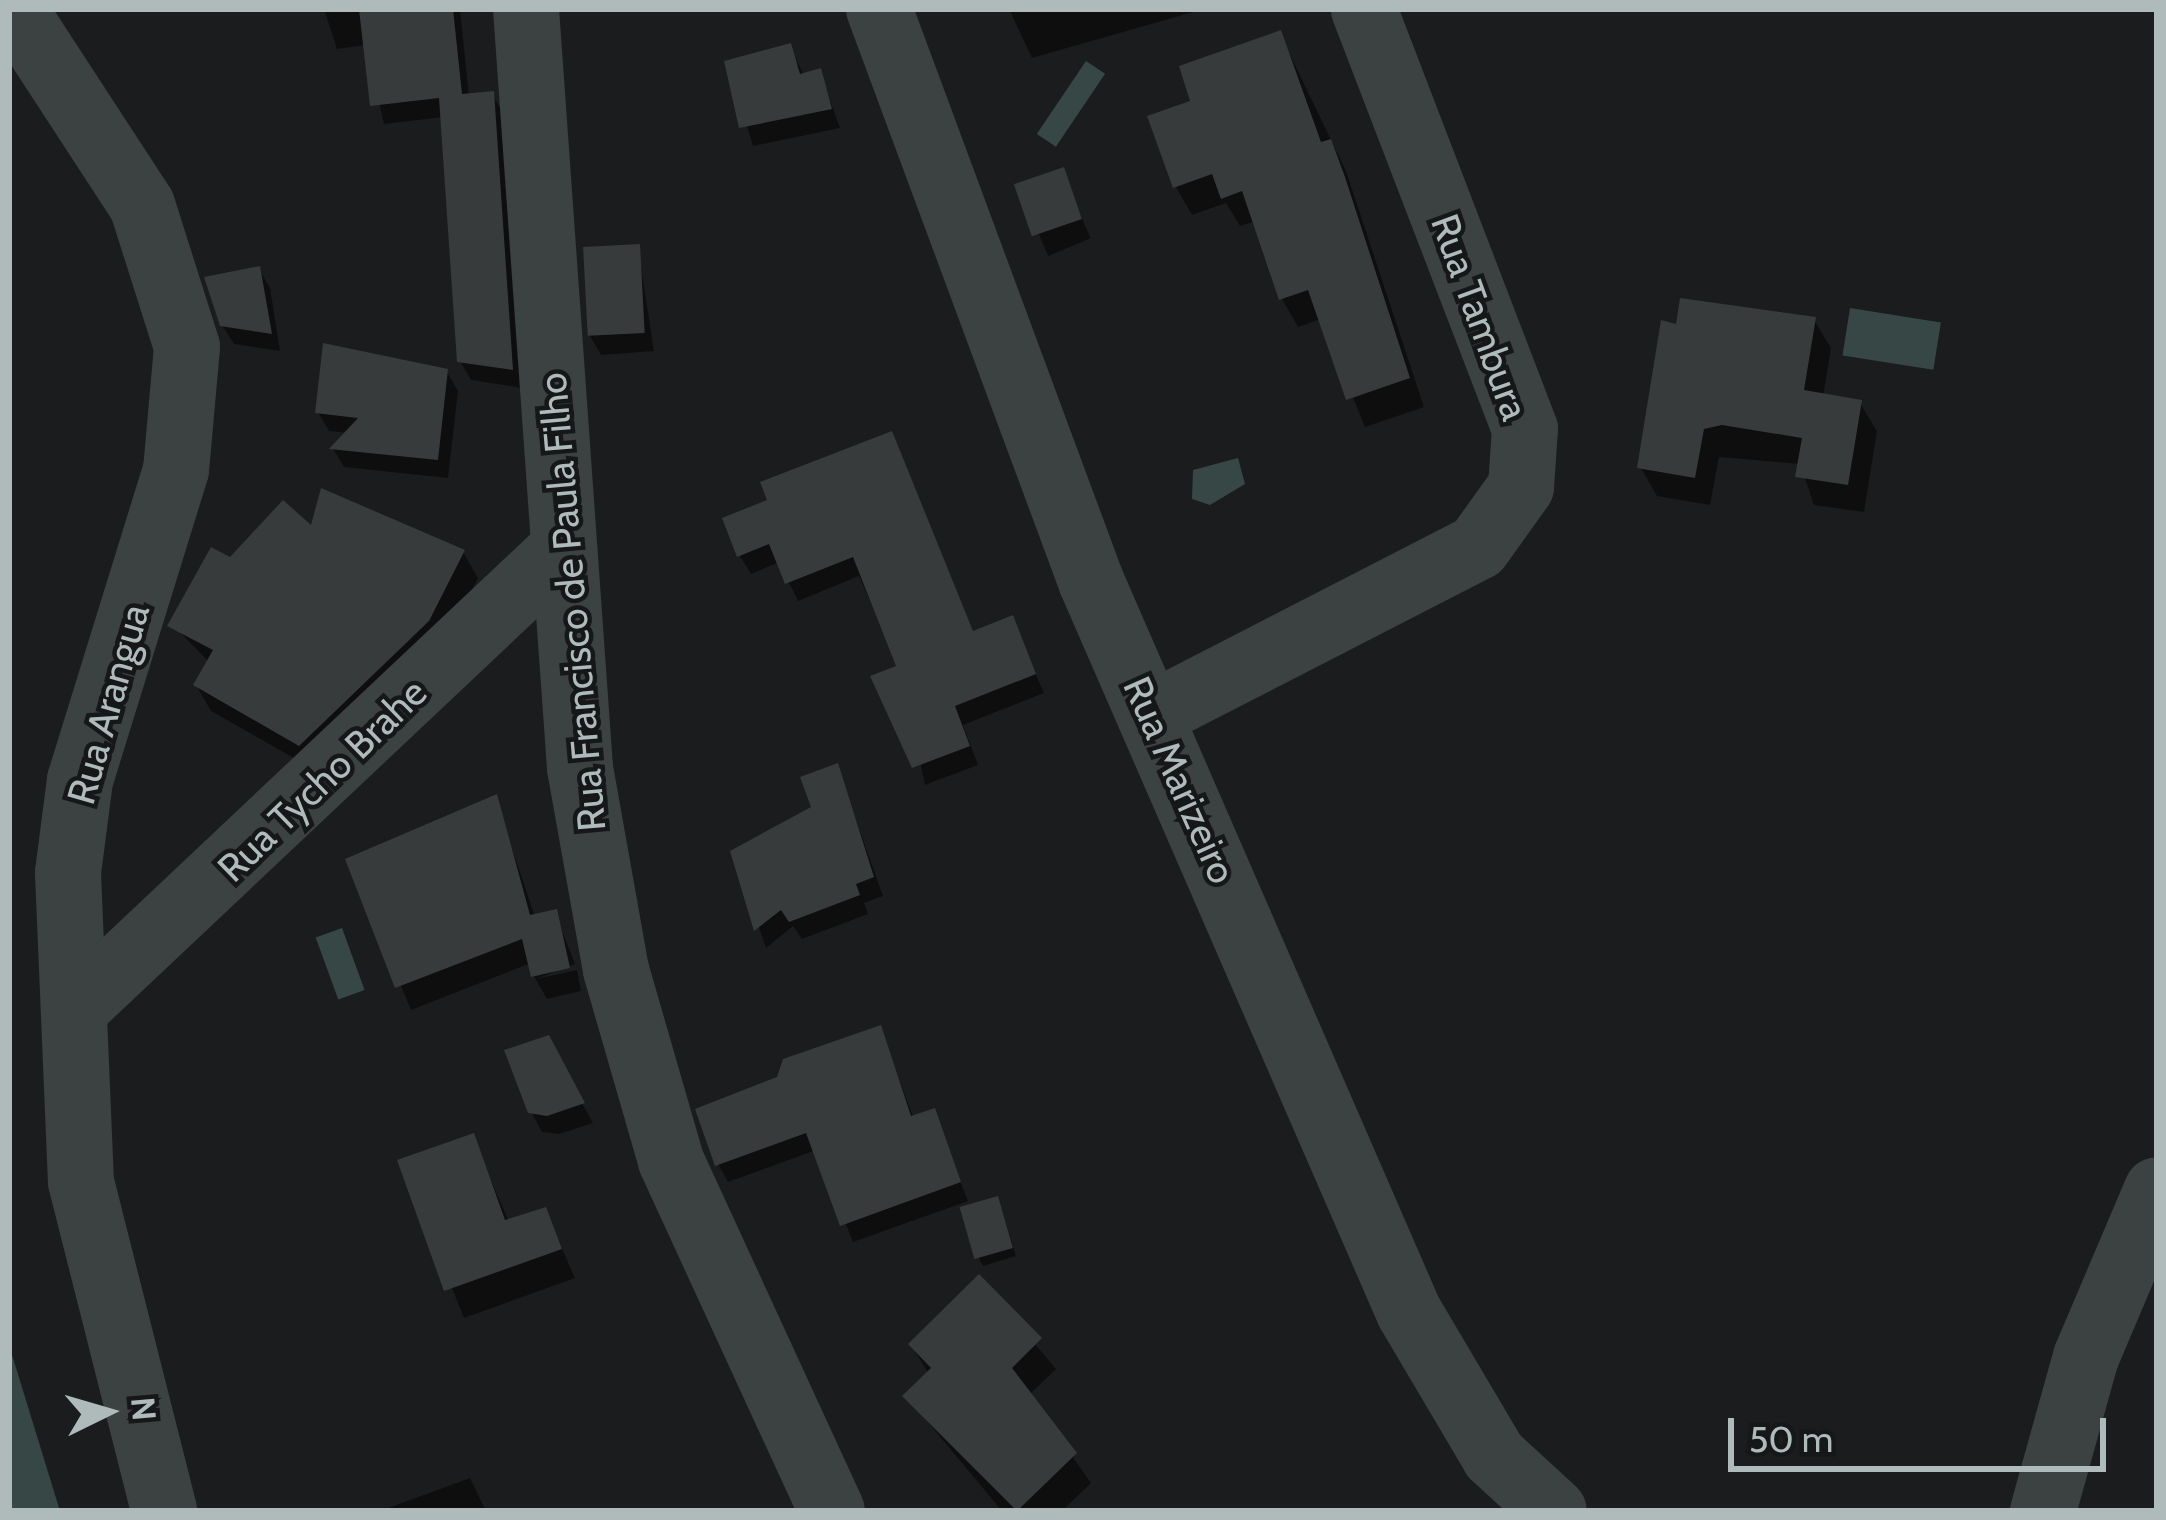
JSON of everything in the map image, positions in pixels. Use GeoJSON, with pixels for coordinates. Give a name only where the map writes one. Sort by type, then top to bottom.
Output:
{"type":"FeatureCollection","features":[{"type":"Feature","properties":{"kind":"street","name":"Rua Arangua"},"geometry":{"type":"LineString","coordinates":[[14,9],[142,206],[187,347],[176,470],[80,780],[68,873],[81,1182],[164,1511]]}},
{"type":"Feature","properties":{"kind":"street","name":"Rua Francisco de Paula Filho"},"geometry":{"type":"LineString","coordinates":[[526,9],[580,768],[616,970],[671,1161],[832,1511]]}},
{"type":"Feature","properties":{"kind":"street","name":"Rua Marizeiro"},"geometry":{"type":"LineString","coordinates":[[879,9],[1091,581],[1154,714],[1408,1312],[1494,1456],[1554,1511]]}},
{"type":"Feature","properties":{"kind":"street","name":"Rua Tambura"},"geometry":{"type":"LineString","coordinates":[[1154,714],[1478,547],[1521,487],[1525,429],[1364,9]]}},
{"type":"Feature","properties":{"kind":"street","name":"Rua Tycho Brahe"},"geometry":{"type":"LineString","coordinates":[[76,1008],[564,548]]}},
{"type":"Feature","properties":{"kind":"street"},"geometry":{"type":"LineString","coordinates":[[2043,1511],[2086,1357],[2157,1190]]}},
{"type":"Feature","properties":{"kind":"shaded area"},"geometry":{"type":"Polygon","coordinates":[[[1086,61],[1105,74],[1056,147],[1037,134],[1086,61]]]}},
{"type":"Feature","properties":{"kind":"shaded area"},"geometry":{"type":"Polygon","coordinates":[[[1850,308],[1941,322],[1933,370],[1842,355],[1850,308]]]}},
{"type":"Feature","properties":{"kind":"shaded area"},"geometry":{"type":"Polygon","coordinates":[[[1238,458],[1245,484],[1210,505],[1192,499],[1193,470],[1238,458]]]}},
{"type":"Feature","properties":{"kind":"shaded area"},"geometry":{"type":"Polygon","coordinates":[[[342,928],[365,990],[338,1000],[316,938],[342,928]]]}},
{"type":"Feature","properties":{"kind":"shaded area"},"geometry":{"type":"Polygon","coordinates":[[[9,1345],[60,1511],[9,1511],[9,1345]]]}},
{"type":"Feature","properties":{"kind":"building"},"geometry":{"type":"Polygon","coordinates":[[[359,9],[453,9],[462,94],[494,91],[513,370],[457,362],[439,98],[370,106],[359,9]]]}},
{"type":"Feature","properties":{"kind":"building"},"geometry":{"type":"Polygon","coordinates":[[[1281,30],[1321,142],[1331,139],[1410,378],[1346,400],[1308,290],[1279,300],[1242,191],[1221,199],[1212,174],[1173,188],[1147,116],[1190,101],[1179,66],[1281,30]]]}},
{"type":"Feature","properties":{"kind":"building"},"geometry":{"type":"Polygon","coordinates":[[[791,43],[800,74],[821,68],[832,109],[739,128],[724,61],[791,43]]]}},
{"type":"Feature","properties":{"kind":"building"},"geometry":{"type":"Polygon","coordinates":[[[1064,167],[1082,219],[1032,236],[1014,184],[1064,167]]]}},
{"type":"Feature","properties":{"kind":"building"},"geometry":{"type":"Polygon","coordinates":[[[640,244],[645,333],[588,336],[583,247],[640,244]]]}},
{"type":"Feature","properties":{"kind":"building"},"geometry":{"type":"Polygon","coordinates":[[[260,266],[272,334],[220,326],[204,277],[260,266]]]}},
{"type":"Feature","properties":{"kind":"building"},"geometry":{"type":"Polygon","coordinates":[[[1680,298],[1816,317],[1804,390],[1862,400],[1848,485],[1795,477],[1802,438],[1722,425],[1704,429],[1695,478],[1637,468],[1661,320],[1676,324],[1680,298]]]}},
{"type":"Feature","properties":{"kind":"building"},"geometry":{"type":"Polygon","coordinates":[[[323,343],[448,369],[438,460],[329,449],[358,418],[315,413],[323,343]]]}},
{"type":"Feature","properties":{"kind":"building"},"geometry":{"type":"Polygon","coordinates":[[[892,431],[973,631],[1013,615],[1036,674],[955,706],[970,746],[912,768],[870,676],[896,666],[853,557],[785,584],[769,544],[737,557],[722,518],[767,500],[760,482],[892,431]]]}},
{"type":"Feature","properties":{"kind":"building"},"geometry":{"type":"Polygon","coordinates":[[[321,488],[465,550],[429,621],[299,746],[193,685],[213,650],[167,626],[211,547],[230,557],[283,500],[311,525],[321,488]]]}},
{"type":"Feature","properties":{"kind":"building"},"geometry":{"type":"Polygon","coordinates":[[[838,763],[874,877],[856,884],[860,895],[789,922],[781,910],[754,931],[730,851],[811,807],[800,777],[838,763]]]}},
{"type":"Feature","properties":{"kind":"building"},"geometry":{"type":"Polygon","coordinates":[[[497,794],[530,915],[557,909],[570,968],[531,977],[522,939],[395,988],[345,859],[497,794]]]}},
{"type":"Feature","properties":{"kind":"building"},"geometry":{"type":"Polygon","coordinates":[[[881,1025],[911,1116],[935,1108],[961,1182],[840,1226],[806,1133],[715,1166],[695,1109],[777,1077],[783,1059],[881,1025]]]}},
{"type":"Feature","properties":{"kind":"building"},"geometry":{"type":"Polygon","coordinates":[[[549,1035],[585,1103],[547,1116],[528,1113],[504,1050],[549,1035]]]}},
{"type":"Feature","properties":{"kind":"building"},"geometry":{"type":"Polygon","coordinates":[[[474,1133],[505,1220],[546,1207],[562,1249],[444,1291],[397,1160],[474,1133]]]}},
{"type":"Feature","properties":{"kind":"building"},"geometry":{"type":"Polygon","coordinates":[[[998,1196],[1013,1248],[974,1259],[960,1207],[998,1196]]]}},
{"type":"Feature","properties":{"kind":"building"},"geometry":{"type":"Polygon","coordinates":[[[979,1274],[1042,1338],[1012,1368],[1077,1453],[1017,1511],[902,1396],[931,1368],[908,1344],[979,1274]]]}}]}
